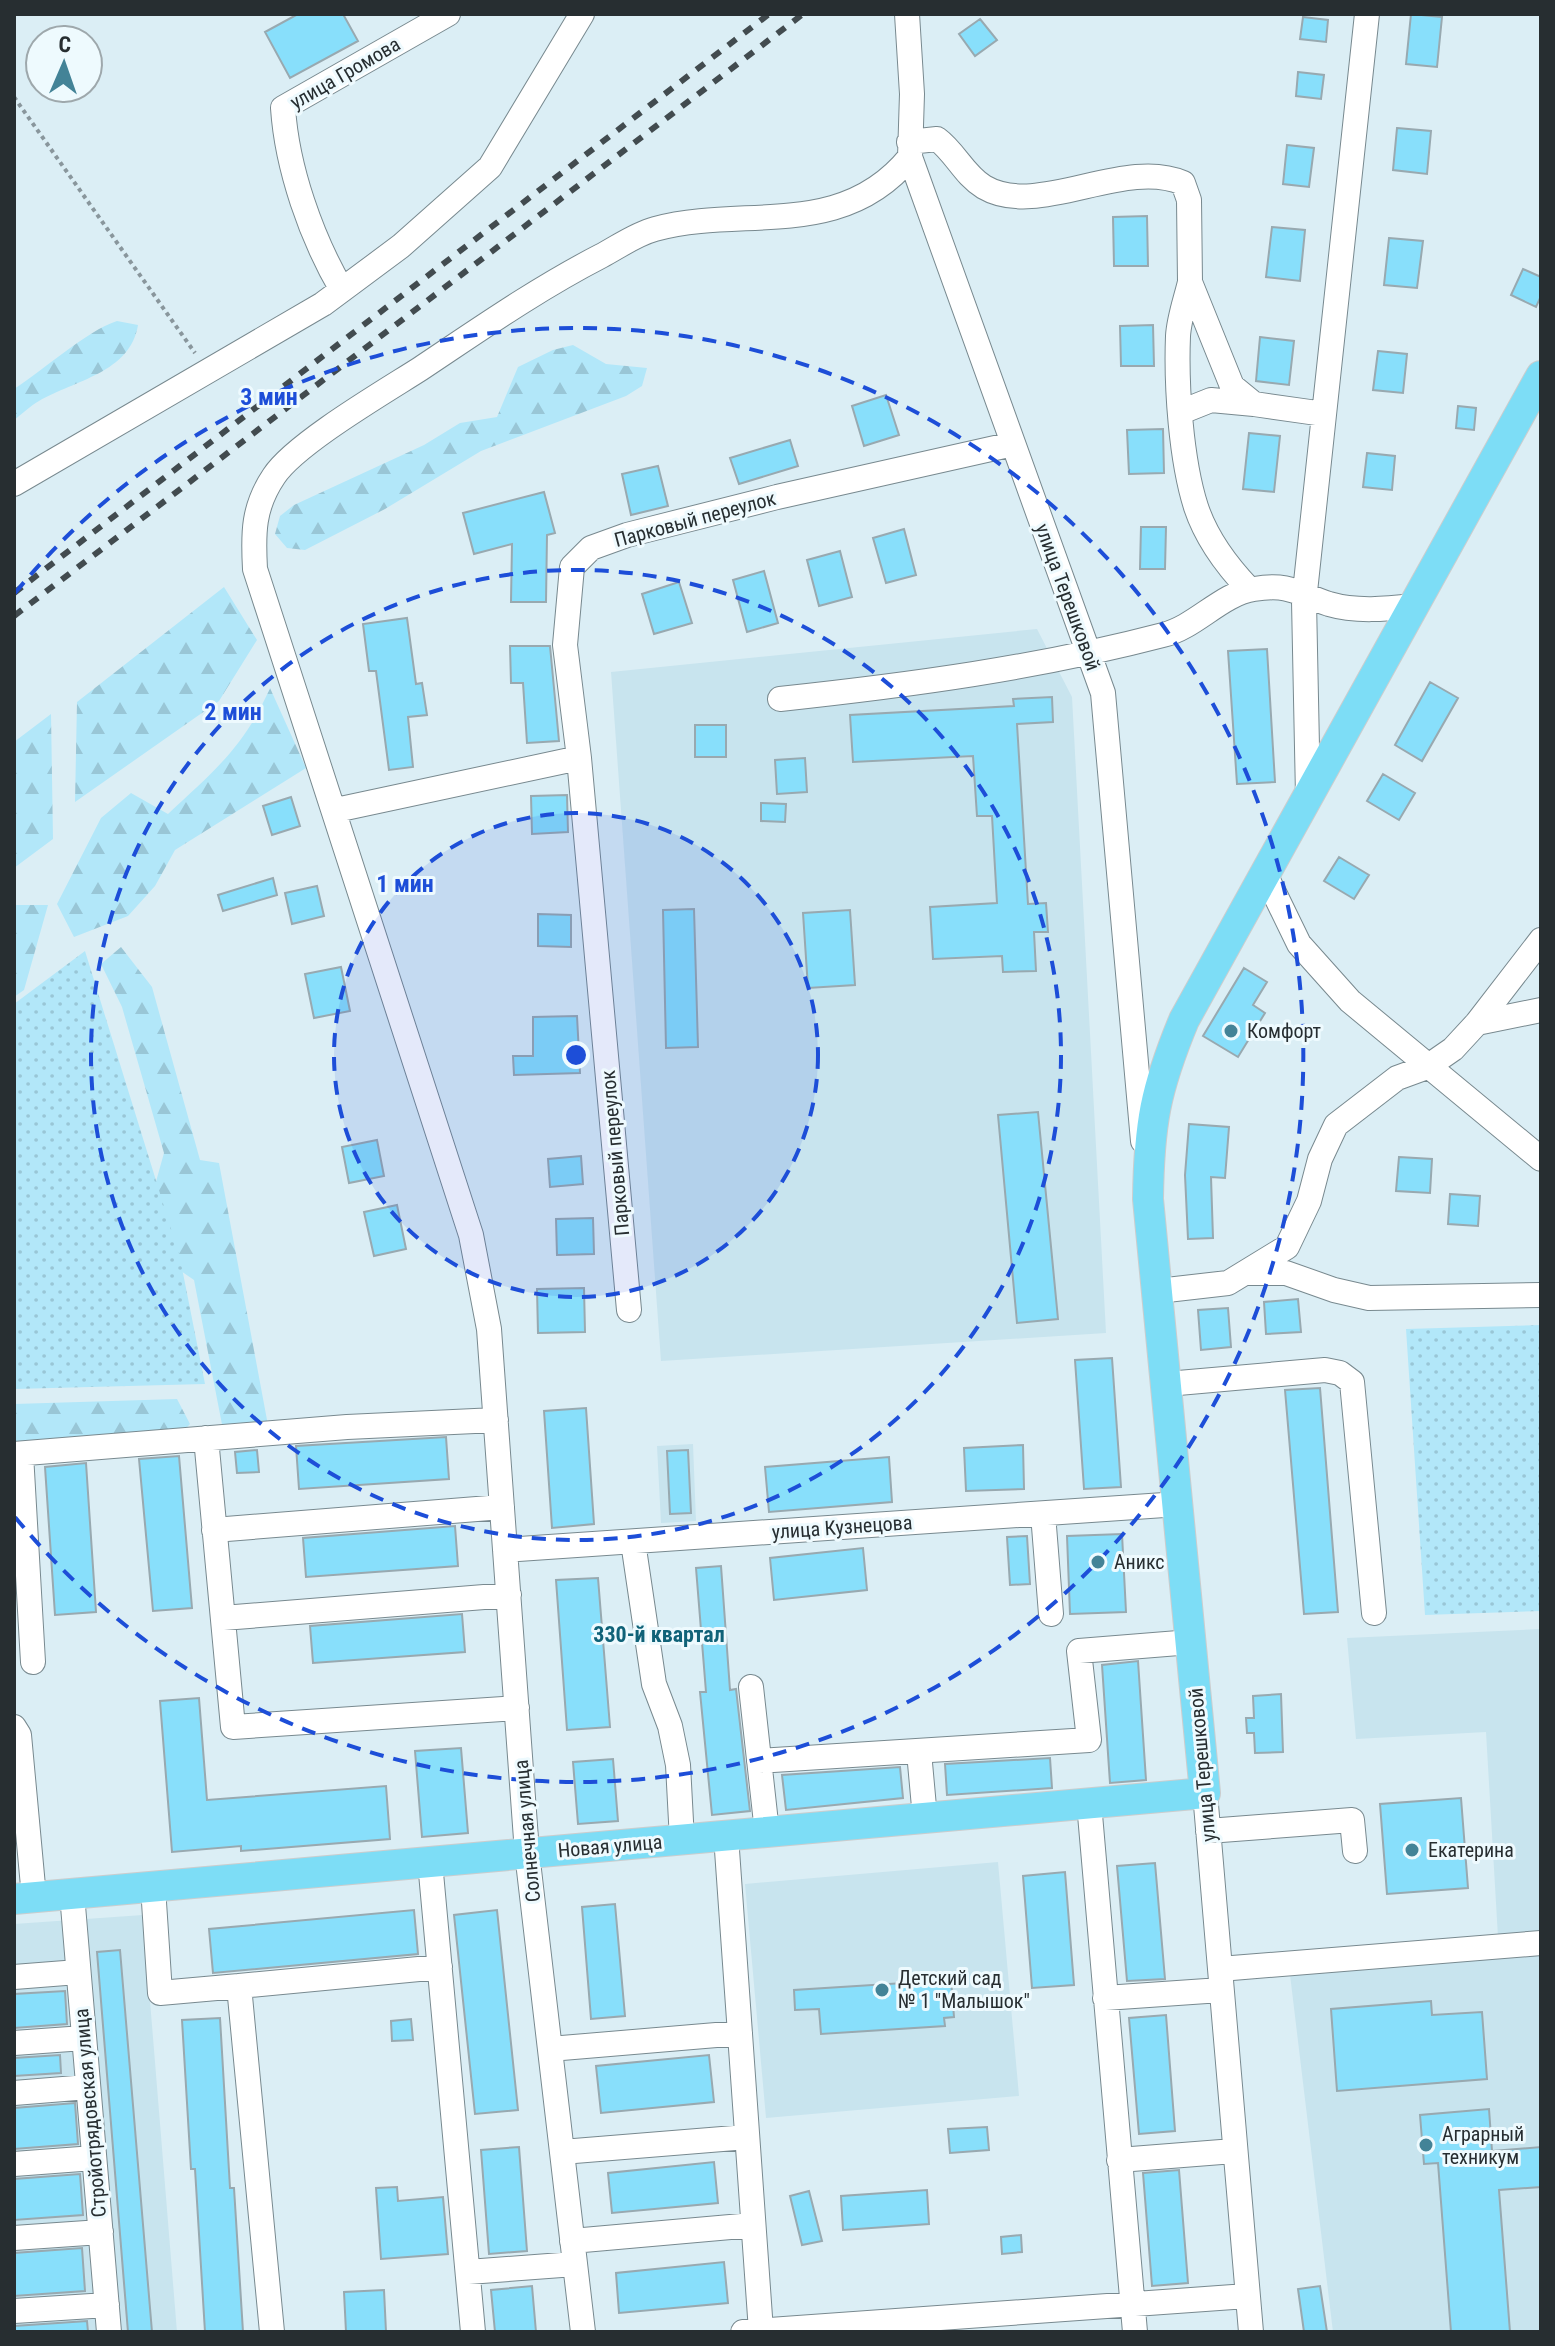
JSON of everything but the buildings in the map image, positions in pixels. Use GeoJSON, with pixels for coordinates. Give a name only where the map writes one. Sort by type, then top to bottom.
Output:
{"type":"FeatureCollection","features":[{"type":"Feature","properties":{"kind":"main road","name":"улица Терешковой"},"geometry":{"type":"LineString","coordinates":[[1205,1793],[1148,1199],[1149,1129],[1162,1073],[1184,1020],[1541,376]]}},
{"type":"Feature","properties":{"kind":"main road","name":"Новая улица"},"geometry":{"type":"LineString","coordinates":[[24,1898],[1205,1793]]}},
{"type":"Feature","properties":{"kind":"street","name":"улица Громова"},"geometry":{"type":"LineString","coordinates":[[342,290],[325,261],[285,142],[283,108],[448,14]]}},
{"type":"Feature","properties":{"kind":"street"},"geometry":{"type":"LineString","coordinates":[[14,484],[342,290],[401,246],[490,167],[582,14]]}},
{"type":"Feature","properties":{"kind":"street","name":"улица Терешковой"},"geometry":{"type":"LineString","coordinates":[[907,14],[912,94],[909,150],[1103,693],[1148,1199]]}},
{"type":"Feature","properties":{"kind":"street","name":"улица Терешковой"},"geometry":{"type":"LineString","coordinates":[[1308,796],[1305,592],[1367,14]]}},
{"type":"Feature","properties":{"kind":"street"},"geometry":{"type":"LineString","coordinates":[[579,758],[336,810],[273,614],[255,569],[257,505],[276,473],[312,442],[542,286],[652,230],[700,220],[773,219],[822,210],[864,196],[893,177],[909,150],[937,139],[985,187],[1009,194],[1046,194],[1125,178],[1168,177],[1183,183],[1189,200],[1190,282],[1178,333],[1181,412],[1197,508],[1228,566],[1249,589]]}},
{"type":"Feature","properties":{"kind":"street"},"geometry":{"type":"LineString","coordinates":[[1190,282],[1232,386],[1254,404]]}},
{"type":"Feature","properties":{"kind":"street"},"geometry":{"type":"LineString","coordinates":[[1181,412],[1211,400],[1324,414]]}},
{"type":"Feature","properties":{"kind":"street","name":"Парковый переулок"},"geometry":{"type":"LineString","coordinates":[[629,1310],[579,758],[565,645],[572,567],[591,548],[777,497],[1013,444]]}},
{"type":"Feature","properties":{"kind":"street"},"geometry":{"type":"LineString","coordinates":[[780,699],[927,683],[1089,654],[1172,633],[1249,589],[1283,585],[1329,604],[1355,608],[1414,606]]}},
{"type":"Feature","properties":{"kind":"street","name":"Солнечная улица"},"geometry":{"type":"LineString","coordinates":[[336,810],[471,1235],[489,1329],[527,1853],[583,2332]]}},
{"type":"Feature","properties":{"kind":"street"},"geometry":{"type":"LineString","coordinates":[[1265,874],[1299,944],[1350,1001],[1541,1159]]}},
{"type":"Feature","properties":{"kind":"street"},"geometry":{"type":"LineString","coordinates":[[1158,1291],[1228,1283],[1249,1273],[1287,1247],[1309,1201],[1320,1159],[1336,1125],[1397,1078],[1427,1067],[1453,1049],[1541,940]]}},
{"type":"Feature","properties":{"kind":"street"},"geometry":{"type":"LineString","coordinates":[[1477,1023],[1541,1010]]}},
{"type":"Feature","properties":{"kind":"street"},"geometry":{"type":"LineString","coordinates":[[1249,1273],[1286,1273],[1369,1298],[1541,1295]]}},
{"type":"Feature","properties":{"kind":"street"},"geometry":{"type":"LineString","coordinates":[[1167,1384],[1325,1370],[1340,1373],[1352,1382],[1374,1613]]}},
{"type":"Feature","properties":{"kind":"street"},"geometry":{"type":"LineString","coordinates":[[33,1662],[22,1602],[17,1454],[206,1438],[496,1420]]}},
{"type":"Feature","properties":{"kind":"street"},"geometry":{"type":"LineString","coordinates":[[206,1438],[233,1727],[517,1708]]}},
{"type":"Feature","properties":{"kind":"street","name":"улица Кузнецова"},"geometry":{"type":"LineString","coordinates":[[505,1550],[1179,1504]]}},
{"type":"Feature","properties":{"kind":"street"},"geometry":{"type":"LineString","coordinates":[[214,1530],[502,1507]]}},
{"type":"Feature","properties":{"kind":"street"},"geometry":{"type":"LineString","coordinates":[[1043,1514],[1051,1614]]}},
{"type":"Feature","properties":{"kind":"street"},"geometry":{"type":"LineString","coordinates":[[633,1542],[654,1684],[670,1726],[678,1765],[682,1840]]}},
{"type":"Feature","properties":{"kind":"street"},"geometry":{"type":"LineString","coordinates":[[223,1618],[509,1595]]}},
{"type":"Feature","properties":{"kind":"street"},"geometry":{"type":"LineString","coordinates":[[759,1761],[1089,1740],[1079,1651],[1191,1642]]}},
{"type":"Feature","properties":{"kind":"street"},"geometry":{"type":"LineString","coordinates":[[751,1687],[767,1832]]}},
{"type":"Feature","properties":{"kind":"street"},"geometry":{"type":"LineString","coordinates":[[14,1727],[19,1735],[24,1898]]}},
{"type":"Feature","properties":{"kind":"street"},"geometry":{"type":"LineString","coordinates":[[919,1752],[925,1818]]}},
{"type":"Feature","properties":{"kind":"street","name":"улица Терешковой"},"geometry":{"type":"LineString","coordinates":[[1205,1793],[1251,2332]]}},
{"type":"Feature","properties":{"kind":"street"},"geometry":{"type":"LineString","coordinates":[[1089,1803],[1135,2332]]}},
{"type":"Feature","properties":{"kind":"street"},"geometry":{"type":"LineString","coordinates":[[1208,1831],[1352,1820],[1355,1851]]}},
{"type":"Feature","properties":{"kind":"street"},"geometry":{"type":"LineString","coordinates":[[726,1836],[753,2225],[752,2331],[1027,2322],[1132,2304],[1247,2296]]}},
{"type":"Feature","properties":{"kind":"street"},"geometry":{"type":"LineString","coordinates":[[430,1862],[473,2332]]}},
{"type":"Feature","properties":{"kind":"street"},"geometry":{"type":"LineString","coordinates":[[153,1887],[160,1993],[440,1967]]}},
{"type":"Feature","properties":{"kind":"street","name":"Стройотрядовская улица"},"geometry":{"type":"LineString","coordinates":[[72,1894],[109,2332]]}},
{"type":"Feature","properties":{"kind":"street"},"geometry":{"type":"LineString","coordinates":[[1105,1998],[1221,1980],[1541,1943]]}},
{"type":"Feature","properties":{"kind":"street"},"geometry":{"type":"LineString","coordinates":[[14,1977],[78,1972]]}},
{"type":"Feature","properties":{"kind":"street"},"geometry":{"type":"LineString","coordinates":[[239,1986],[272,2332]]}},
{"type":"Feature","properties":{"kind":"street"},"geometry":{"type":"LineString","coordinates":[[550,2049],[740,2033]]}},
{"type":"Feature","properties":{"kind":"street"},"geometry":{"type":"LineString","coordinates":[[14,2043],[84,2038]]}},
{"type":"Feature","properties":{"kind":"street"},"geometry":{"type":"LineString","coordinates":[[14,2093],[88,2087]]}},
{"type":"Feature","properties":{"kind":"street"},"geometry":{"type":"LineString","coordinates":[[562,2152],[747,2137]]}},
{"type":"Feature","properties":{"kind":"street"},"geometry":{"type":"LineString","coordinates":[[1119,2160],[1234,2151]]}},
{"type":"Feature","properties":{"kind":"street"},"geometry":{"type":"LineString","coordinates":[[14,2164],[94,2158]]}},
{"type":"Feature","properties":{"kind":"street"},"geometry":{"type":"LineString","coordinates":[[468,2272],[574,2252],[753,2225]]}},
{"type":"Feature","properties":{"kind":"street"},"geometry":{"type":"LineString","coordinates":[[14,2238],[101,2232]]}},
{"type":"Feature","properties":{"kind":"street"},"geometry":{"type":"LineString","coordinates":[[14,2311],[107,2305]]}},
{"type":"Feature","properties":{"kind":"path"},"geometry":{"type":"LineString","coordinates":[[14,97],[208,371]]}},
{"type":"Feature","properties":{"kind":"shaded area"},"geometry":{"type":"Polygon","coordinates":[[[1037,629],[1072,697],[1106,1333],[661,1361],[611,672],[1037,629]]]}},
{"type":"Feature","properties":{"kind":"shaded area"},"geometry":{"type":"Polygon","coordinates":[[[693,1444],[696,1521],[661,1523],[657,1446],[693,1444]]]}},
{"type":"Feature","properties":{"kind":"shaded area","name":"Аграрный техникум"},"geometry":{"type":"Polygon","coordinates":[[[1541,1629],[1541,2332],[1333,2332],[1288,1958],[1498,1937],[1486,1732],[1356,1739],[1347,1638],[1541,1629]]]}},
{"type":"Feature","properties":{"kind":"shaded area","name":"Детский сад № 1 \"Малышок\""},"geometry":{"type":"Polygon","coordinates":[[[998,1862],[1019,2096],[766,2118],[745,1884],[998,1862]]]}},
{"type":"Feature","properties":{"kind":"shaded area"},"geometry":{"type":"Polygon","coordinates":[[[143,1915],[177,2332],[14,2332],[14,1924],[143,1915]]]}},
{"type":"Feature","properties":{"kind":"green space"},"geometry":{"type":"Polygon","coordinates":[[[117,321],[138,325],[133,341],[113,365],[39,401],[14,420],[14,389],[79,342],[117,321]]]}},
{"type":"Feature","properties":{"kind":"green space"},"geometry":{"type":"Polygon","coordinates":[[[573,345],[606,364],[647,368],[642,386],[626,396],[481,451],[385,509],[305,550],[287,548],[275,534],[280,516],[294,505],[424,445],[460,423],[497,417],[518,367],[553,350],[573,345]]]}},
{"type":"Feature","properties":{"kind":"green space"},"geometry":{"type":"Polygon","coordinates":[[[224,587],[257,640],[219,701],[75,802],[77,702],[224,587]]]}},
{"type":"Feature","properties":{"kind":"green space"},"geometry":{"type":"Polygon","coordinates":[[[270,688],[306,768],[175,850],[155,886],[128,916],[74,937],[57,904],[101,818],[131,793],[168,814],[214,771],[238,742],[250,727],[270,688]]]}},
{"type":"Feature","properties":{"kind":"green space"},"geometry":{"type":"Polygon","coordinates":[[[51,714],[53,839],[14,868],[14,742],[51,714]]]}},
{"type":"Feature","properties":{"kind":"green space"},"geometry":{"type":"Polygon","coordinates":[[[14,905],[48,905],[24,990],[14,997],[14,905]]]}},
{"type":"Feature","properties":{"kind":"green space"},"geometry":{"type":"Polygon","coordinates":[[[121,947],[152,987],[200,1160],[219,1163],[270,1436],[225,1440],[194,1280],[162,1258],[148,1210],[164,1153],[122,1007],[101,964],[121,947]]]}},
{"type":"Feature","properties":{"kind":"green space"},"geometry":{"type":"Polygon","coordinates":[[[85,951],[180,1258],[205,1384],[14,1389],[14,1004],[85,951]]]}},
{"type":"Feature","properties":{"kind":"green space"},"geometry":{"type":"Polygon","coordinates":[[[1541,1325],[1541,1611],[1425,1615],[1406,1329],[1541,1325]]]}},
{"type":"Feature","properties":{"kind":"green space"},"geometry":{"type":"Polygon","coordinates":[[[177,1399],[190,1424],[171,1444],[14,1452],[14,1404],[177,1399]]]}},
{"type":"Feature","properties":{"kind":"railway"},"geometry":{"type":"LineString","coordinates":[[14,593],[769,14]]}},
{"type":"Feature","properties":{"kind":"railway"},"geometry":{"type":"LineString","coordinates":[[14,616],[803,14]]}},
{"type":"Feature","properties":{"kind":"place","name":"Комфорт"},"geometry":{"type":"Point","coordinates":[1231,1031]}},
{"type":"Feature","properties":{"kind":"place","name":"Аникс"},"geometry":{"type":"Point","coordinates":[1098,1562]}},
{"type":"Feature","properties":{"kind":"place","name":"Екатерина"},"geometry":{"type":"Point","coordinates":[1412,1850]}},
{"type":"Feature","properties":{"kind":"place","name":"Детский сад № 1 \"Малышок\""},"geometry":{"type":"Point","coordinates":[882,1990]}},
{"type":"Feature","properties":{"kind":"place","name":"Аграрный техникум"},"geometry":{"type":"Point","coordinates":[1426,2145]}},
{"type":"Feature","properties":{"kind":"district","name":"330-й квартал"},"geometry":{"type":"Point","coordinates":[659,1634]}}]}
